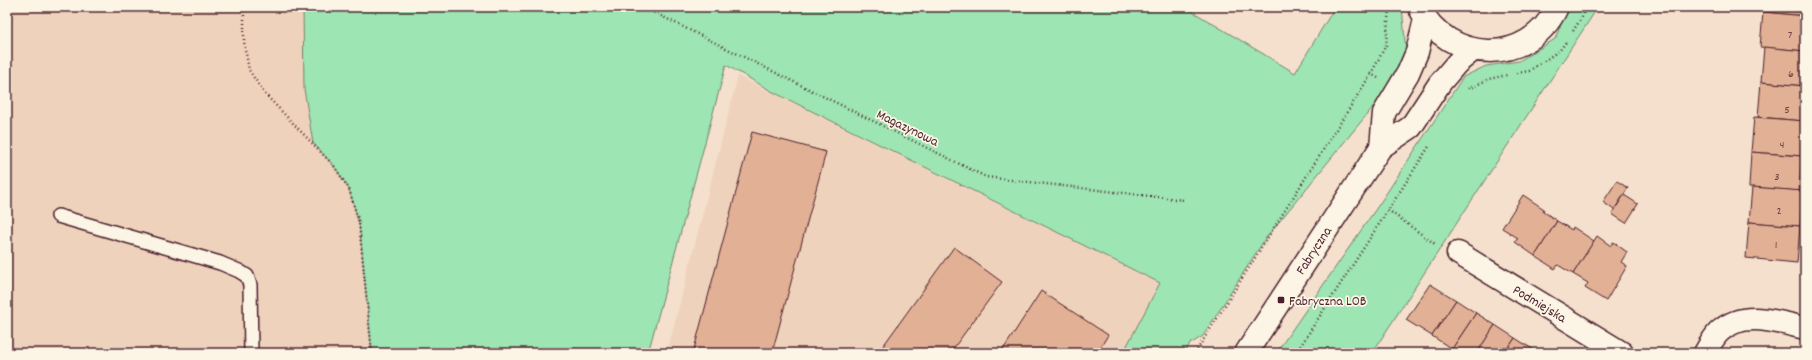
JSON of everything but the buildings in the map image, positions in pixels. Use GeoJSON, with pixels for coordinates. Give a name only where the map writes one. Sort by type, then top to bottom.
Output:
{"type":"FeatureCollection","features":[{"type":"Feature","properties":{"kind":"street"},"geometry":{"type":"LineString","coordinates":[[1422,13],[1446,39],[1473,50],[1495,51],[1517,46],[1537,34],[1552,18],[1557,7]]}},
{"type":"Feature","properties":{"kind":"street","name":"Fabryczna"},"geometry":{"type":"LineString","coordinates":[[1381,147],[1384,113],[1408,73],[1417,52],[1422,13]]}},
{"type":"Feature","properties":{"kind":"street","name":"Fabryczna"},"geometry":{"type":"LineString","coordinates":[[1246,353],[1381,147],[1411,127],[1440,83],[1457,63],[1473,50]]}},
{"type":"Feature","properties":{"kind":"street","name":"Podmiejska"},"geometry":{"type":"LineString","coordinates":[[1458,253],[1622,353]]}},
{"type":"Feature","properties":{"kind":"street"},"geometry":{"type":"LineString","coordinates":[[1705,353],[1719,332],[1738,320],[1763,318],[1805,328]]}},
{"type":"Feature","properties":{"kind":"lane"},"geometry":{"type":"LineString","coordinates":[[58,216],[200,256],[240,271],[247,276],[250,285],[252,353]]}},
{"type":"Feature","properties":{"kind":"path"},"geometry":{"type":"LineString","coordinates":[[244,7],[244,42],[249,70],[264,93],[334,166],[349,189],[359,223],[372,353]]}},
{"type":"Feature","properties":{"kind":"path","name":"Magazynowa"},"geometry":{"type":"LineString","coordinates":[[643,7],[986,177],[1184,200]]}},
{"type":"Feature","properties":{"kind":"path"},"geometry":{"type":"LineString","coordinates":[[1195,353],[1371,74],[1386,45],[1389,7]]}},
{"type":"Feature","properties":{"kind":"path"},"geometry":{"type":"LineString","coordinates":[[1371,74],[1382,80]]}},
{"type":"Feature","properties":{"kind":"path"},"geometry":{"type":"LineString","coordinates":[[1296,353],[1432,141]]}},
{"type":"Feature","properties":{"kind":"path"},"geometry":{"type":"LineString","coordinates":[[1388,210],[1443,249],[1458,253]]}},
{"type":"Feature","properties":{"kind":"shaded area"},"geometry":{"type":"Polygon","coordinates":[[[7,7],[354,7],[410,353],[7,353],[7,7]]]}},
{"type":"Feature","properties":{"kind":"shaded area"},"geometry":{"type":"Polygon","coordinates":[[[738,76],[1161,284],[1137,353],[667,353],[738,76]]]}},
{"type":"Feature","properties":{"kind":"green space"},"geometry":{"type":"Polygon","coordinates":[[[303,7],[1185,7],[1295,73],[1335,7],[1402,7],[1406,51],[1400,67],[1382,96],[1265,239],[1203,336],[1190,344],[1184,353],[1123,353],[1160,283],[773,92],[726,65],[648,353],[372,353],[359,223],[349,189],[334,166],[313,143],[304,89],[303,7]]]}},
{"type":"Feature","properties":{"kind":"green space"},"geometry":{"type":"Polygon","coordinates":[[[1568,7],[1598,7],[1372,353],[1276,353],[1380,203],[1463,77],[1486,66],[1519,61],[1555,39],[1568,7]]]}},
{"type":"Feature","properties":{"kind":"place","name":"Fabryczna LOB"},"geometry":{"type":"Point","coordinates":[1281,300]}}]}
